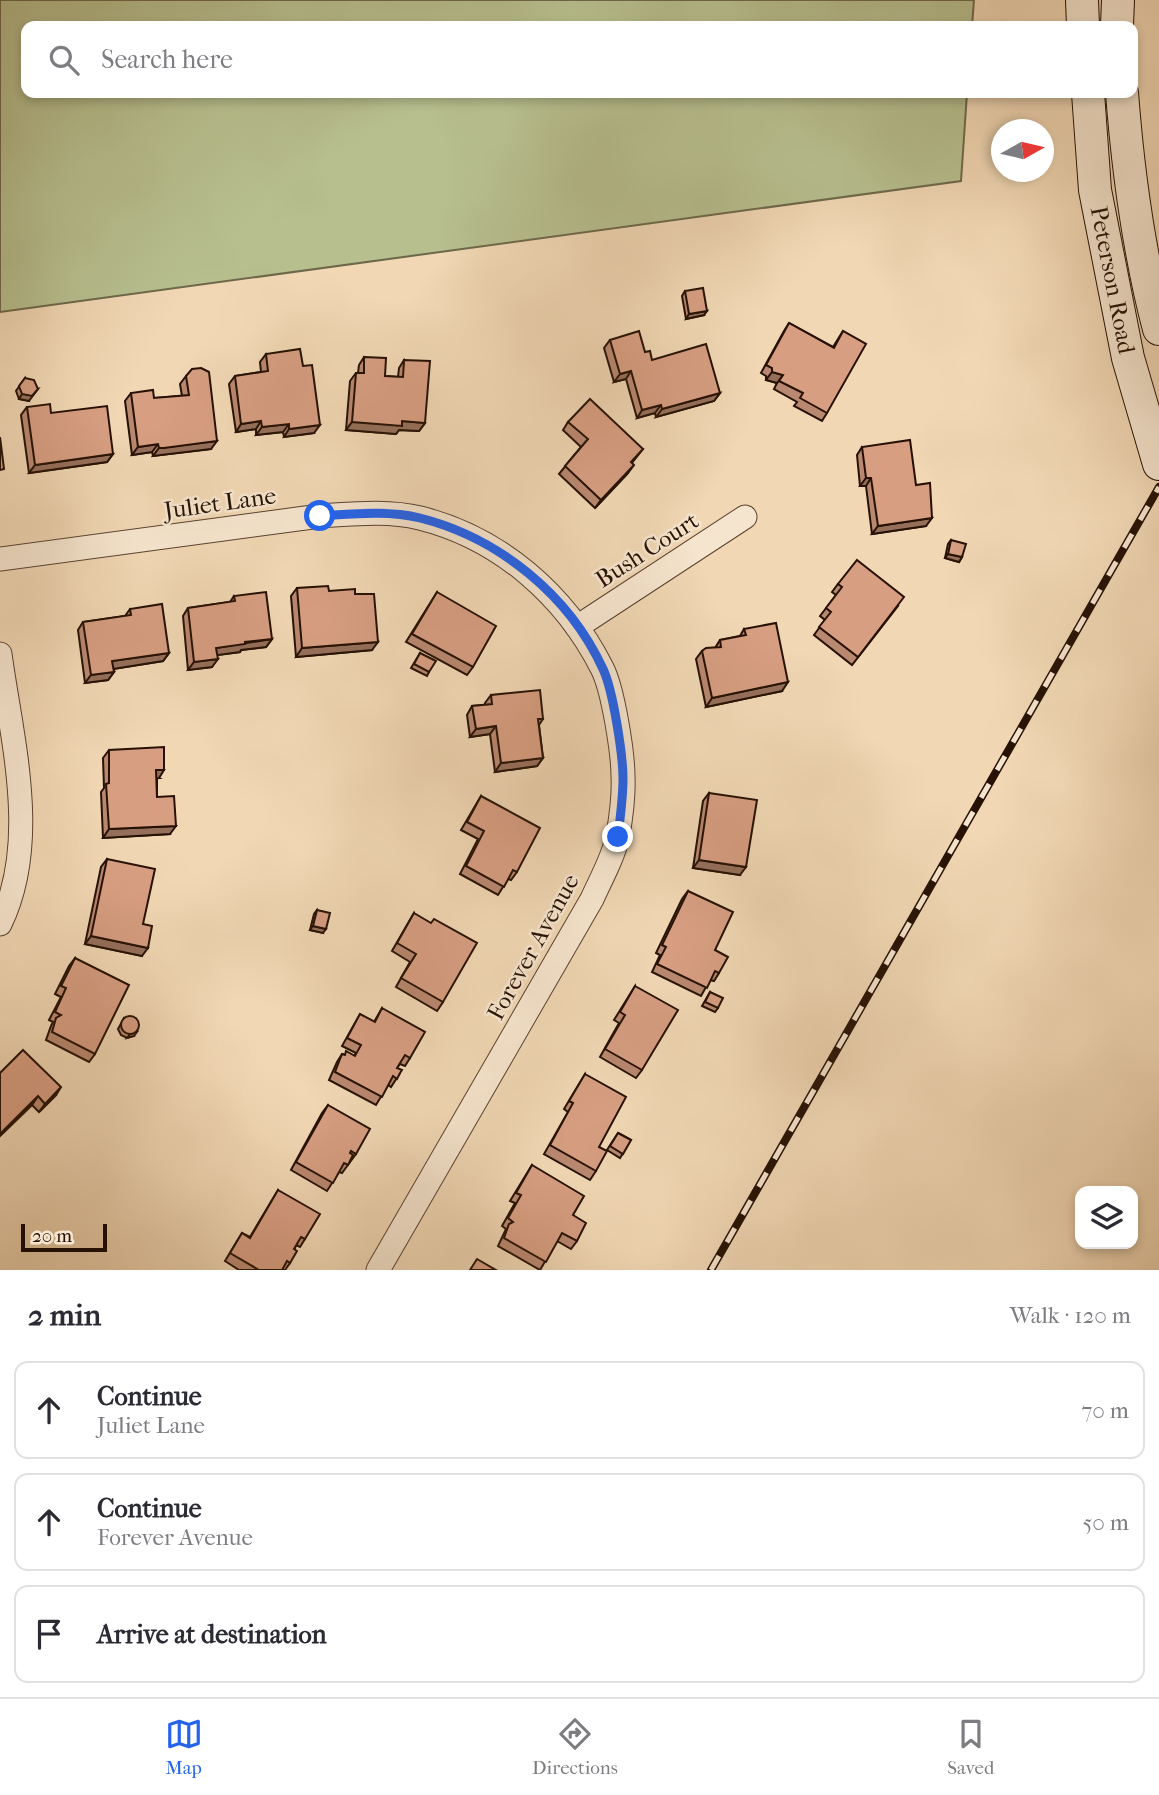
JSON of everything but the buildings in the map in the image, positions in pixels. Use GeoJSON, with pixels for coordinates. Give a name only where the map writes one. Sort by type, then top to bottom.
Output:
{"type":"FeatureCollection","features":[{"type":"Feature","properties":{"kind":"main road"},"geometry":{"type":"LineString","coordinates":[[1082,0],[1083,21]]}},
{"type":"Feature","properties":{"kind":"main road"},"geometry":{"type":"LineString","coordinates":[[1116,21],[1118,0]]}},
{"type":"Feature","properties":{"kind":"main road","name":"Peterson Road"},"geometry":{"type":"LineString","coordinates":[[1088,98],[1097,203],[1128,358],[1159,464]]}},
{"type":"Feature","properties":{"kind":"main road","name":"Peterson Road"},"geometry":{"type":"LineString","coordinates":[[1122,98],[1125,135],[1148,289],[1159,329]]}},
{"type":"Feature","properties":{"kind":"street","name":"Juliet Lane"},"geometry":{"type":"LineString","coordinates":[[0,559],[320,516],[370,513],[418,518],[459,531],[506,555],[553,596],[577,627]]}},
{"type":"Feature","properties":{"kind":"street","name":"Bush Court"},"geometry":{"type":"LineString","coordinates":[[577,627],[745,517]]}},
{"type":"Feature","properties":{"kind":"street","name":"Forever Avenue"},"geometry":{"type":"LineString","coordinates":[[379,1270],[592,899],[618,837],[623,777],[614,709],[604,670],[577,627]]}},
{"type":"Feature","properties":{"kind":"street"},"geometry":{"type":"LineString","coordinates":[[0,654],[22,814],[20,863],[0,924]]}},
{"type":"Feature","properties":{"kind":"green space"},"geometry":{"type":"Polygon","coordinates":[[[0,0],[974,0],[972,21],[21,21],[21,98],[967,98],[961,181],[0,312],[0,0]]]}},
{"type":"Feature","properties":{"kind":"railway"},"geometry":{"type":"LineString","coordinates":[[711,1270],[1159,487]]}},
{"type":"Feature","properties":{"kind":"route"},"geometry":{"type":"LineString","coordinates":[[320,516],[370,513],[418,518],[459,531],[506,555],[553,596],[577,627],[604,670],[614,709],[623,777],[618,837]]}}]}
